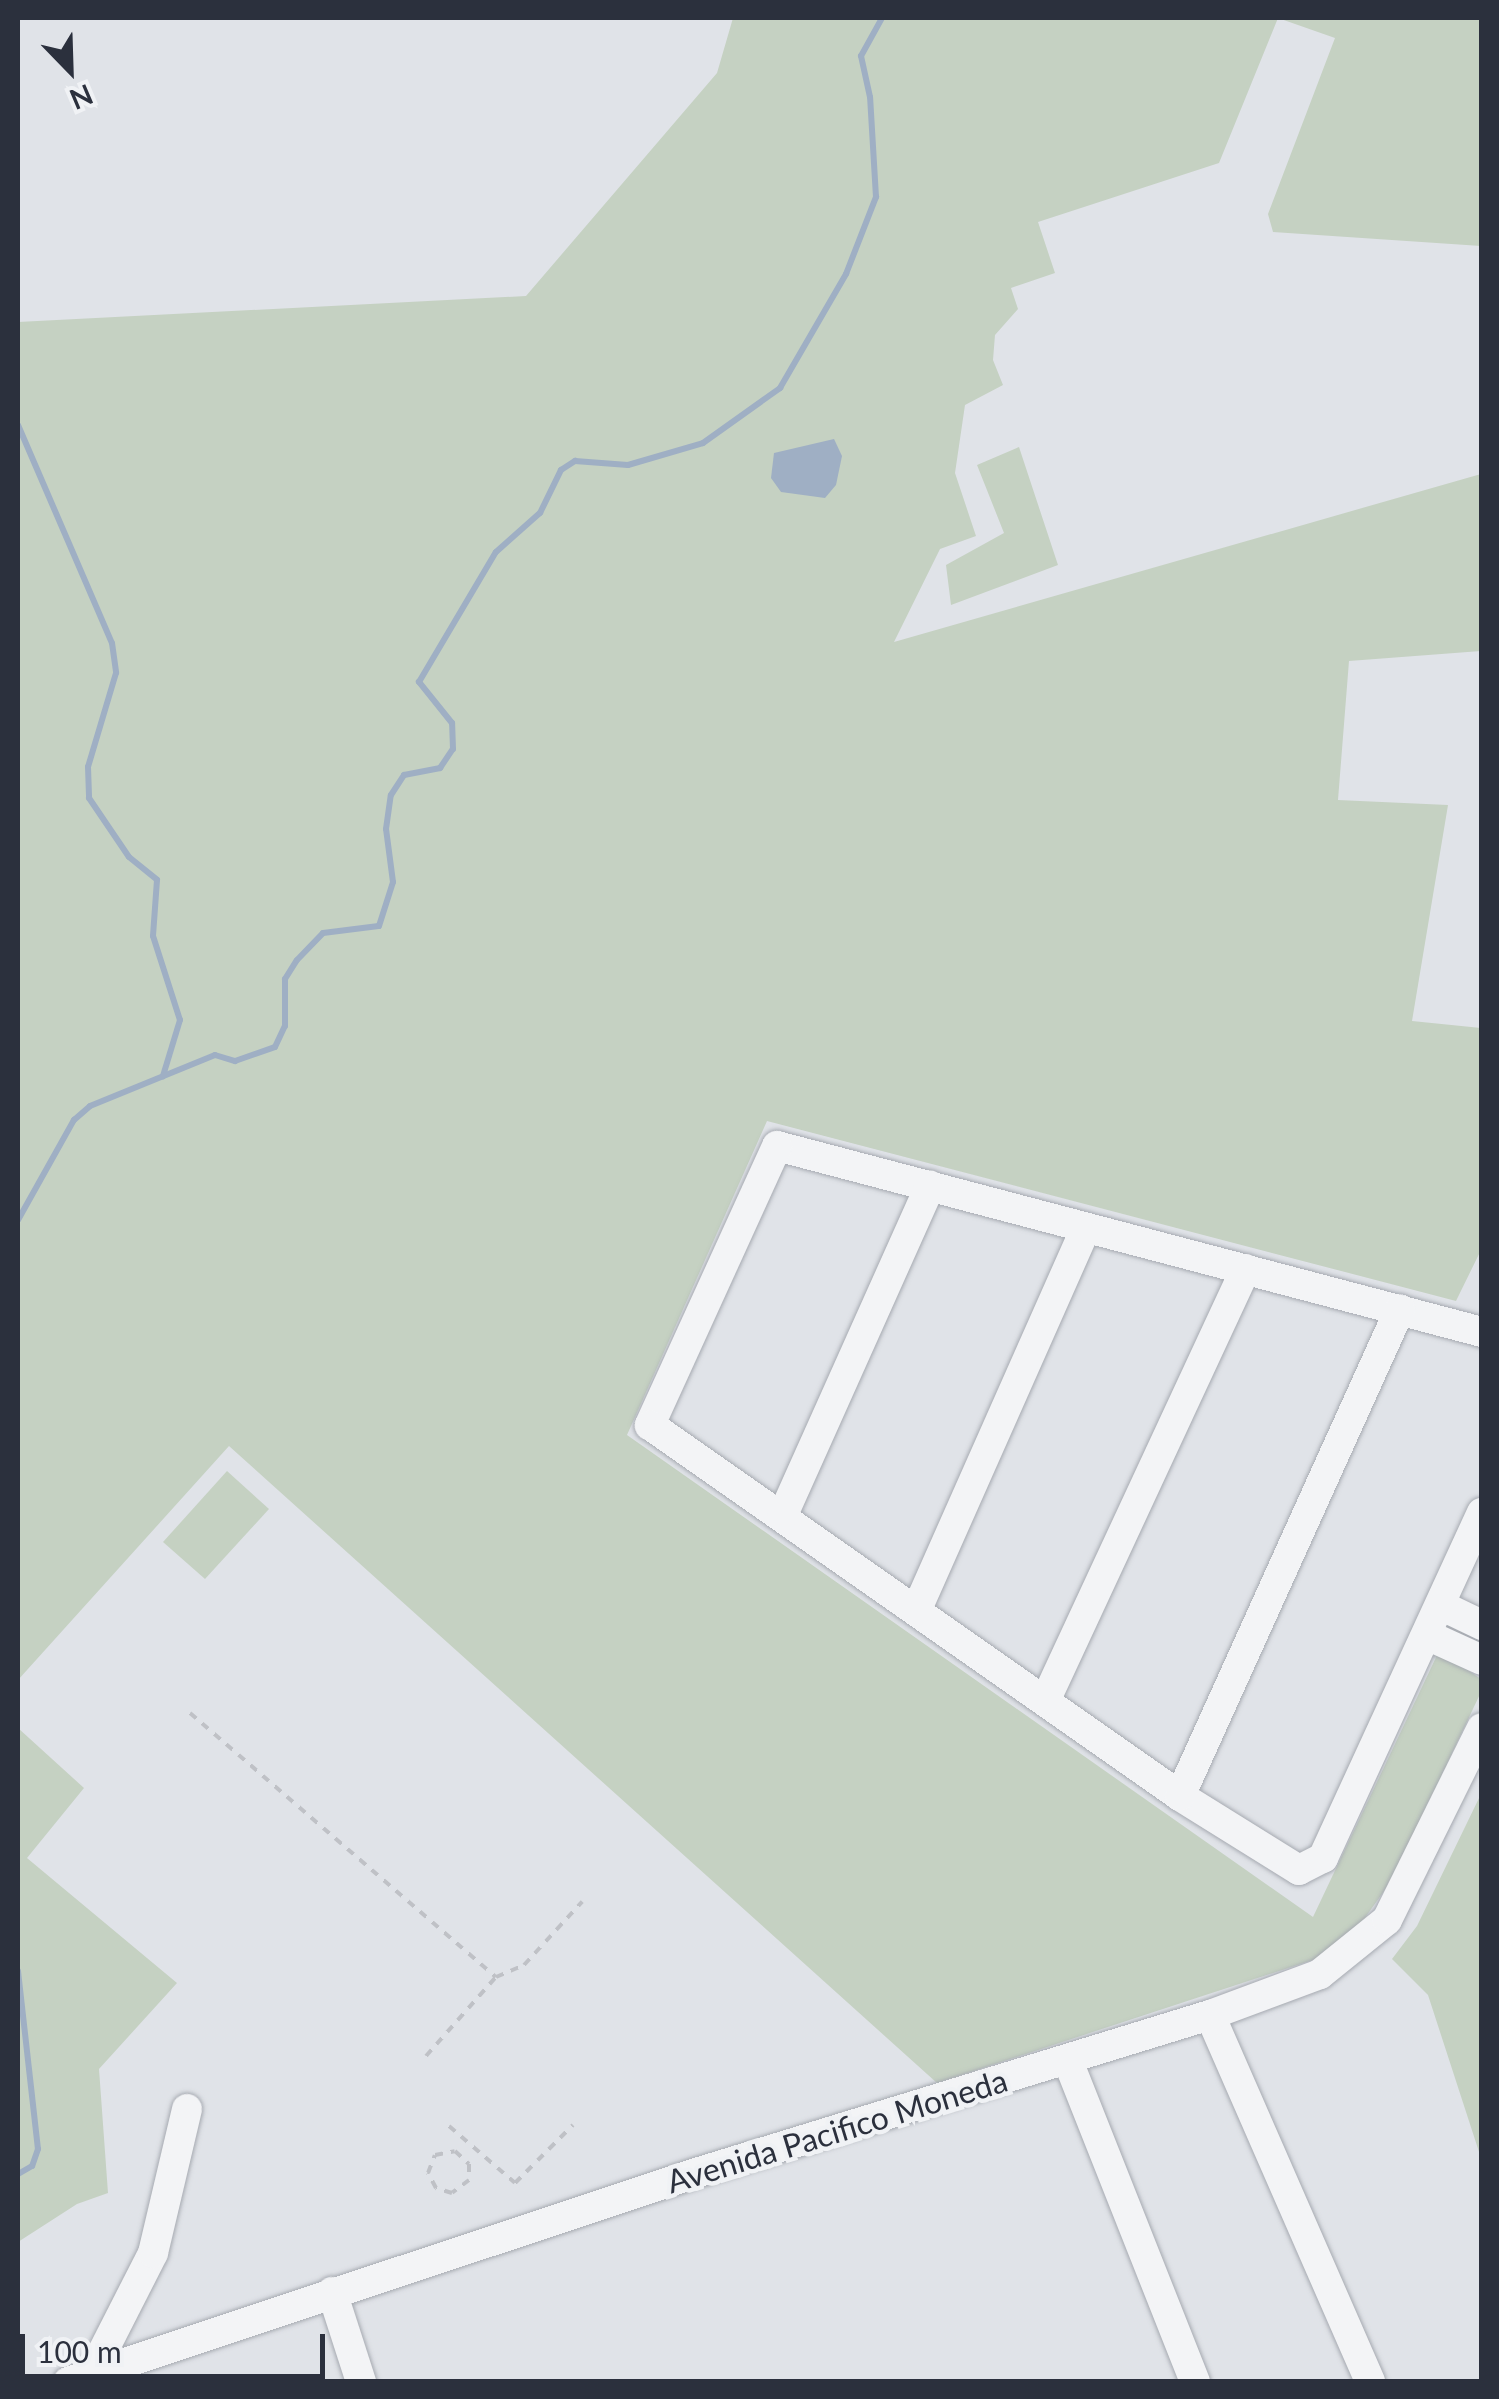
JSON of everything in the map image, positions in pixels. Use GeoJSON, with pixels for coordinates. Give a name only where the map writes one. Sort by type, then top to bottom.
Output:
{"type":"FeatureCollection","features":[{"type":"Feature","properties":{"kind":"street"},"geometry":{"type":"LineString","coordinates":[[1482,1332],[777,1146],[650,1424],[1180,1796],[1280,1864],[1299,1870],[1318,1865],[1482,1513]]}},
{"type":"Feature","properties":{"kind":"street"},"geometry":{"type":"LineString","coordinates":[[782,1518],[930,1186]]}},
{"type":"Feature","properties":{"kind":"street"},"geometry":{"type":"LineString","coordinates":[[917,1608],[1086,1228]]}},
{"type":"Feature","properties":{"kind":"street"},"geometry":{"type":"LineString","coordinates":[[1046,1699],[1246,1268]]}},
{"type":"Feature","properties":{"kind":"street"},"geometry":{"type":"LineString","coordinates":[[1180,1796],[1400,1309]]}},
{"type":"Feature","properties":{"kind":"street"},"geometry":{"type":"LineString","coordinates":[[1440,1605],[1482,1625]]}},
{"type":"Feature","properties":{"kind":"street"},"geometry":{"type":"LineString","coordinates":[[1427,1635],[1482,1660]]}},
{"type":"Feature","properties":{"kind":"street","name":"Avenida Pacifico Moneda"},"geometry":{"type":"LineString","coordinates":[[81,2375],[1068,2061],[1320,1974],[1387,1920],[1482,1728]]}},
{"type":"Feature","properties":{"kind":"street"},"geometry":{"type":"LineString","coordinates":[[1210,2015],[1370,2382]]}},
{"type":"Feature","properties":{"kind":"street"},"geometry":{"type":"LineString","coordinates":[[1068,2061],[1195,2382]]}},
{"type":"Feature","properties":{"kind":"street"},"geometry":{"type":"LineString","coordinates":[[81,2375],[152,2253],[187,2110]]}},
{"type":"Feature","properties":{"kind":"street"},"geometry":{"type":"LineString","coordinates":[[332,2292],[361,2382]]}},
{"type":"Feature","properties":{"kind":"path"},"geometry":{"type":"LineString","coordinates":[[190,1713],[496,1977]]}},
{"type":"Feature","properties":{"kind":"path"},"geometry":{"type":"LineString","coordinates":[[426,2056],[496,1977],[524,1965],[582,1902]]}},
{"type":"Feature","properties":{"kind":"path"},"geometry":{"type":"LineString","coordinates":[[450,2126],[516,2183],[573,2125]]}},
{"type":"Feature","properties":{"kind":"path"},"geometry":{"type":"LineString","coordinates":[[455,2151],[460,2136]]}},
{"type":"Feature","properties":{"kind":"path"},"geometry":{"type":"LineString","coordinates":[[455,2151],[469,2164],[469,2180],[452,2193],[436,2188],[428,2173],[434,2155],[455,2151]]}},
{"type":"Feature","properties":{"kind":"path"},"geometry":{"type":"LineString","coordinates":[[469,2164],[484,2156]]}},
{"type":"Feature","properties":{"kind":"green space"},"geometry":{"type":"Polygon","coordinates":[[[733,18],[1278,18],[1219,163],[1038,222],[1055,273],[1011,288],[1018,309],[995,335],[993,360],[1003,385],[965,405],[955,473],[976,536],[940,549],[894,642],[1481,474],[1481,651],[1349,661],[1338,800],[1448,805],[1412,1021],[1481,1028],[1481,1250],[1456,1301],[767,1121],[627,1435],[1313,1917],[1439,1651],[1481,1679],[1481,1692],[1392,1880],[1354,1933],[1325,1956],[937,2083],[229,1446],[18,1680],[18,322],[526,296],[717,73],[733,18]]]}},
{"type":"Feature","properties":{"kind":"green space"},"geometry":{"type":"Polygon","coordinates":[[[1278,18],[1481,18],[1481,246],[1273,232],[1268,214],[1335,38],[1278,18]]]}},
{"type":"Feature","properties":{"kind":"green space"},"geometry":{"type":"Polygon","coordinates":[[[1019,447],[1058,565],[951,605],[946,565],[1004,533],[977,465],[1019,447]]]}},
{"type":"Feature","properties":{"kind":"green space"},"geometry":{"type":"Polygon","coordinates":[[[227,1471],[269,1509],[205,1579],[163,1542],[227,1471]]]}},
{"type":"Feature","properties":{"kind":"green space"},"geometry":{"type":"Polygon","coordinates":[[[18,1728],[84,1788],[27,1858],[177,1983],[99,2069],[108,2193],[77,2204],[18,2242],[18,1728]]]}},
{"type":"Feature","properties":{"kind":"green space"},"geometry":{"type":"Polygon","coordinates":[[[1481,1794],[1481,2158],[1428,1995],[1392,1959],[1417,1926],[1481,1794]]]}},
{"type":"Feature","properties":{"kind":"water"},"geometry":{"type":"Polygon","coordinates":[[[834,439],[842,456],[836,485],[825,498],[781,492],[771,478],[774,453],[834,439]]]}},
{"type":"Feature","properties":{"kind":"waterway"},"geometry":{"type":"LineString","coordinates":[[18,1220],[74,1120],[90,1106],[215,1055],[235,1061],[275,1047],[285,1026],[285,979],[297,960],[323,933],[379,926],[393,882],[386,829],[391,795],[404,775],[440,768],[453,749],[452,723],[419,682],[496,552],[540,513],[561,470],[575,461],[628,465],[703,443],[780,388],[846,274],[876,197],[870,97],[861,56],[882,18]]}},
{"type":"Feature","properties":{"kind":"waterway"},"geometry":{"type":"LineString","coordinates":[[18,425],[112,643],[116,673],[88,767],[89,798],[129,857],[157,880],[153,936],[180,1020],[163,1076]]}},
{"type":"Feature","properties":{"kind":"waterway"},"geometry":{"type":"LineString","coordinates":[[18,1971],[38,2149],[32,2166],[18,2174]]}}]}
